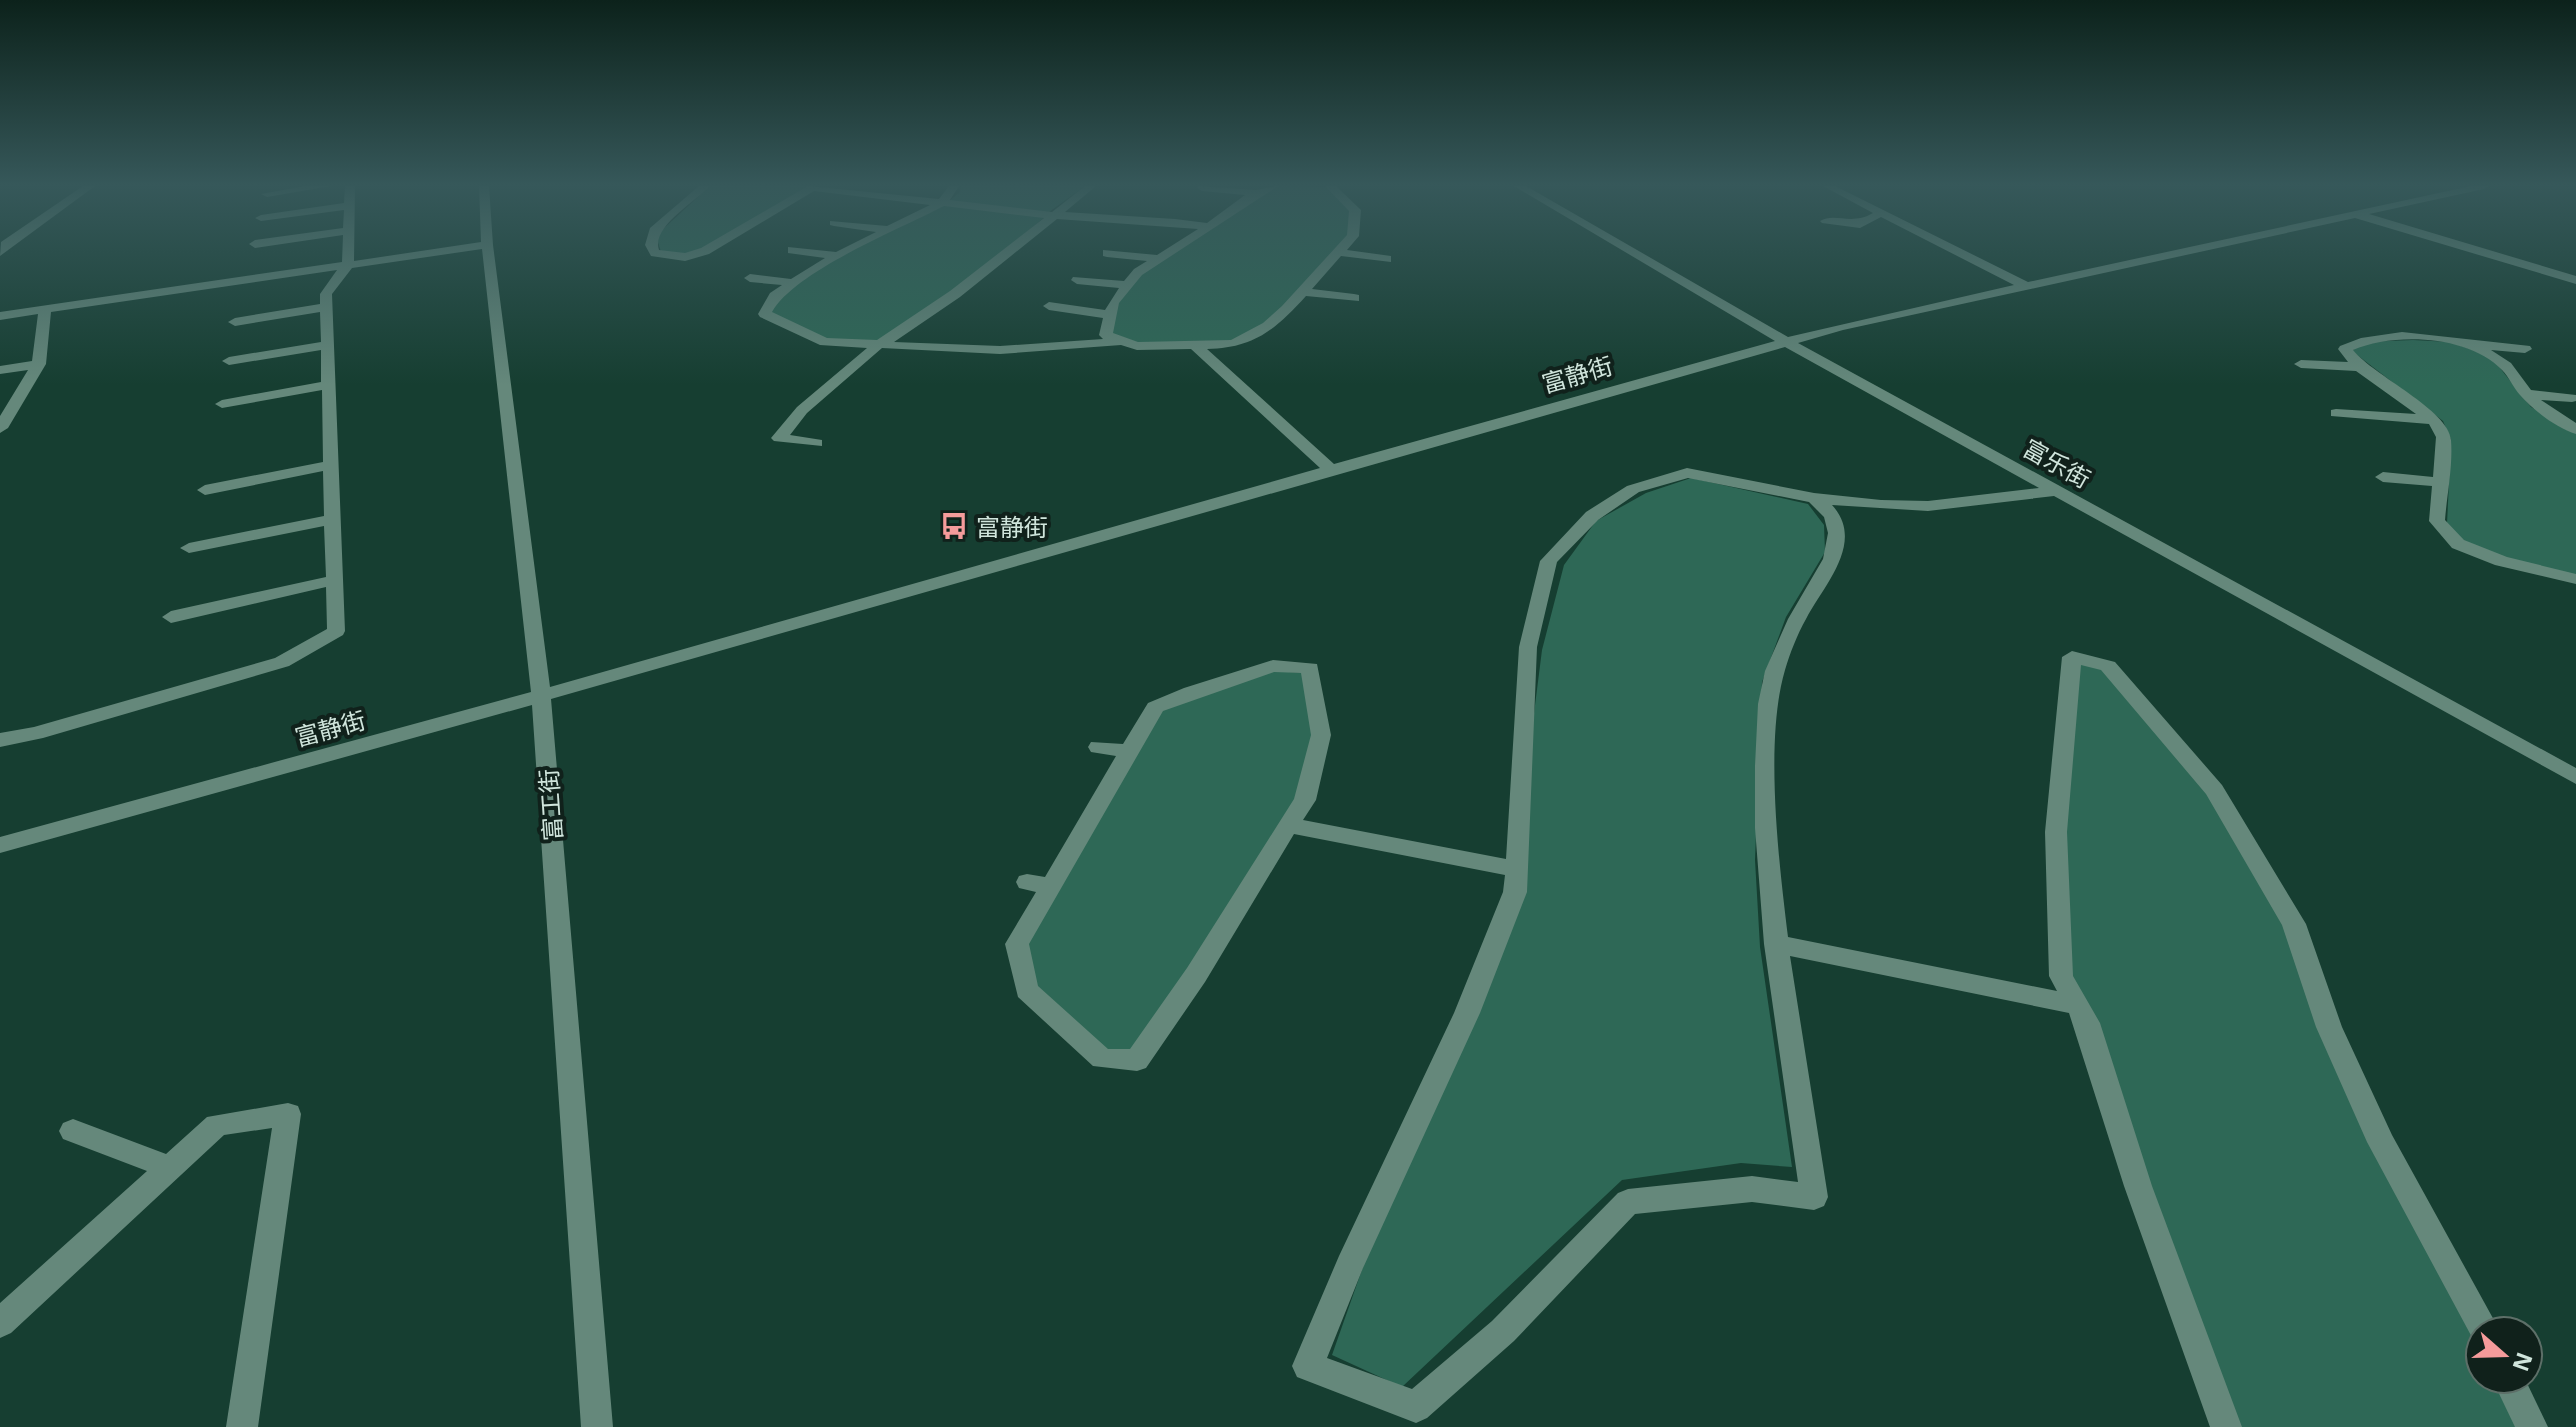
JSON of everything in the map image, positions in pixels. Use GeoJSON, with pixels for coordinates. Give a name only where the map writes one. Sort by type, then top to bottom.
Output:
{"type":"FeatureCollection","features":[{"type":"Feature","properties":{"kind":"street"},"geometry":{"type":"LineString","coordinates":[[0,740],[36,733],[282,662],[336,631],[326,294],[348,265],[349,253]]}},
{"type":"Feature","properties":{"kind":"street"},"geometry":{"type":"LineString","coordinates":[[0,316],[434,253]]}},
{"type":"Feature","properties":{"kind":"street","name":"富工街"},"geometry":{"type":"LineString","coordinates":[[488,253],[541,696],[597,1427]]}},
{"type":"Feature","properties":{"kind":"street"},"geometry":{"type":"LineString","coordinates":[[655,253],[685,257],[700,253]]}},
{"type":"Feature","properties":{"kind":"street"},"geometry":{"type":"LineString","coordinates":[[811,253],[837,256]]}},
{"type":"Feature","properties":{"kind":"street"},"geometry":{"type":"LineString","coordinates":[[844,253],[775,296],[765,314],[825,342],[879,344],[930,351],[1059,348],[1124,341]]}},
{"type":"Feature","properties":{"kind":"street"},"geometry":{"type":"LineString","coordinates":[[817,443],[779,438],[802,410],[879,344],[955,294],[1005,253]]}},
{"type":"Feature","properties":{"kind":"street"},"geometry":{"type":"LineString","coordinates":[[1107,253],[1160,259]]}},
{"type":"Feature","properties":{"kind":"street"},"geometry":{"type":"LineString","coordinates":[[1169,253],[1138,272],[1113,303],[1106,335],[1137,346],[1234,344],[1268,326],[1337,253]]}},
{"type":"Feature","properties":{"kind":"street"},"geometry":{"type":"LineString","coordinates":[[1342,253],[1387,259]]}},
{"type":"Feature","properties":{"kind":"street","name":"富乐街"},"geometry":{"type":"LineString","coordinates":[[1633,253],[1786,342],[2576,777]]}},
{"type":"Feature","properties":{"kind":"street"},"geometry":{"type":"LineString","coordinates":[[1960,253],[2024,285]]}},
{"type":"Feature","properties":{"kind":"street","name":"富静街"},"geometry":{"type":"LineString","coordinates":[[0,845],[541,696],[1786,342],[2175,253]]}},
{"type":"Feature","properties":{"kind":"street"},"geometry":{"type":"LineString","coordinates":[[2484,253],[2576,280]]}},
{"type":"Feature","properties":{"kind":"street"},"geometry":{"type":"LineString","coordinates":[[750,278],[793,283]]}},
{"type":"Feature","properties":{"kind":"street"},"geometry":{"type":"LineString","coordinates":[[1077,280],[1128,285]]}},
{"type":"Feature","properties":{"kind":"street"},"geometry":{"type":"LineString","coordinates":[[1302,292],[1354,298]]}},
{"type":"Feature","properties":{"kind":"street"},"geometry":{"type":"LineString","coordinates":[[1049,306],[1110,315]]}},
{"type":"Feature","properties":{"kind":"street"},"geometry":{"type":"LineString","coordinates":[[235,322],[326,307]]}},
{"type":"Feature","properties":{"kind":"street"},"geometry":{"type":"LineString","coordinates":[[0,428],[6,405],[39,364],[45,310]]}},
{"type":"Feature","properties":{"kind":"street"},"geometry":{"type":"LineString","coordinates":[[2525,349],[2411,337],[2359,340],[2345,349],[2359,367],[2434,420],[2444,437],[2437,521],[2458,544],[2501,561],[2576,579]]}},
{"type":"Feature","properties":{"kind":"street"},"geometry":{"type":"LineString","coordinates":[[2461,343],[2505,364],[2540,408],[2576,429]]}},
{"type":"Feature","properties":{"kind":"street"},"geometry":{"type":"LineString","coordinates":[[229,361],[328,345]]}},
{"type":"Feature","properties":{"kind":"street"},"geometry":{"type":"LineString","coordinates":[[1195,345],[1331,470]]}},
{"type":"Feature","properties":{"kind":"street"},"geometry":{"type":"LineString","coordinates":[[0,370],[39,364]]}},
{"type":"Feature","properties":{"kind":"street"},"geometry":{"type":"LineString","coordinates":[[2301,364],[2359,367]]}},
{"type":"Feature","properties":{"kind":"street"},"geometry":{"type":"LineString","coordinates":[[222,404],[328,385]]}},
{"type":"Feature","properties":{"kind":"street"},"geometry":{"type":"LineString","coordinates":[[2526,394],[2572,398]]}},
{"type":"Feature","properties":{"kind":"street"},"geometry":{"type":"LineString","coordinates":[[2336,413],[2434,420]]}},
{"type":"Feature","properties":{"kind":"street"},"geometry":{"type":"LineString","coordinates":[[205,490],[331,465]]}},
{"type":"Feature","properties":{"kind":"street"},"geometry":{"type":"LineString","coordinates":[[1814,498],[1833,516],[1833,556],[1796,621],[1770,685],[1763,769],[1769,888],[1814,1197],[1752,1189],[1628,1202],[1503,1331],[1416,1407],[1308,1366],[1349,1266],[1467,1013],[1515,892],[1528,647],[1549,561],[1592,516],[1633,489],[1687,473],[1814,498],[1881,505],[1928,506],[2057,491]]}},
{"type":"Feature","properties":{"kind":"street"},"geometry":{"type":"LineString","coordinates":[[2383,477],[2439,482]]}},
{"type":"Feature","properties":{"kind":"street"},"geometry":{"type":"LineString","coordinates":[[189,548],[332,519]]}},
{"type":"Feature","properties":{"kind":"street"},"geometry":{"type":"LineString","coordinates":[[171,617],[334,580]]}},
{"type":"Feature","properties":{"kind":"street"},"geometry":{"type":"LineString","coordinates":[[2226,1427],[2138,1186],[2087,1023],[2061,976],[2056,832],[2072,657],[2108,666],[2214,790],[2294,924],[2329,1027],[2381,1142],[2476,1315]]}},
{"type":"Feature","properties":{"kind":"street"},"geometry":{"type":"LineString","coordinates":[[1273,666],[1310,668],[1321,735],[1305,800],[1288,825],[1196,975],[1137,1060],[1102,1059],[1027,990],[1017,944],[1155,707],[1273,666]]}},
{"type":"Feature","properties":{"kind":"street"},"geometry":{"type":"LineString","coordinates":[[1098,747],[1129,751]]}},
{"type":"Feature","properties":{"kind":"street"},"geometry":{"type":"LineString","coordinates":[[1288,825],[1517,869]]}},
{"type":"Feature","properties":{"kind":"street"},"geometry":{"type":"LineString","coordinates":[[1027,882],[1050,886]]}},
{"type":"Feature","properties":{"kind":"street"},"geometry":{"type":"LineString","coordinates":[[1776,944],[2077,1005]]}},
{"type":"Feature","properties":{"kind":"street"},"geometry":{"type":"LineString","coordinates":[[0,1323],[217,1125],[288,1114],[242,1427]]}},
{"type":"Feature","properties":{"kind":"street"},"geometry":{"type":"LineString","coordinates":[[73,1131],[170,1168]]}},
{"type":"Feature","properties":{"kind":"street"},"geometry":{"type":"LineString","coordinates":[[2516,1395],[2532,1427]]}},
{"type":"Feature","properties":{"kind":"green space"},"geometry":{"type":"Polygon","coordinates":[[[665,253],[696,253],[686,256],[665,253]]]}},
{"type":"Feature","properties":{"kind":"green space"},"geometry":{"type":"Polygon","coordinates":[[[844,253],[1002,253],[954,292],[878,343],[825,340],[770,313],[784,295],[825,263],[844,253]]]}},
{"type":"Feature","properties":{"kind":"green space"},"geometry":{"type":"Polygon","coordinates":[[[1170,253],[1333,253],[1264,326],[1231,341],[1142,344],[1110,333],[1116,302],[1141,272],[1170,253]]]}},
{"type":"Feature","properties":{"kind":"green space"},"geometry":{"type":"Polygon","coordinates":[[[2363,342],[2450,342],[2486,355],[2531,407],[2576,433],[2576,575],[2505,559],[2464,542],[2447,524],[2451,440],[2443,421],[2352,351],[2363,342]]]}},
{"type":"Feature","properties":{"kind":"green space"},"geometry":{"type":"Polygon","coordinates":[[[1691,478],[1808,504],[1824,525],[1825,552],[1786,617],[1762,682],[1755,860],[1760,947],[1792,1167],[1741,1163],[1622,1180],[1402,1387],[1332,1355],[1364,1264],[1525,890],[1532,729],[1542,650],[1564,565],[1596,521],[1646,493],[1691,478]]]}},
{"type":"Feature","properties":{"kind":"green space"},"geometry":{"type":"Polygon","coordinates":[[[2076,661],[2105,668],[2205,789],[2286,922],[2421,1239],[2464,1319],[2464,1395],[2504,1395],[2521,1427],[2239,1427],[2068,978],[2066,835],[2076,661]]]}},
{"type":"Feature","properties":{"kind":"green space"},"geometry":{"type":"Polygon","coordinates":[[[1275,671],[1303,673],[1316,735],[1300,799],[1135,1052],[1105,1054],[1033,990],[1025,944],[1160,710],[1275,671]]]}},
{"type":"Feature","properties":{"kind":"place","name":"富静街"},"geometry":{"type":"Point","coordinates":[954,526]}}]}
